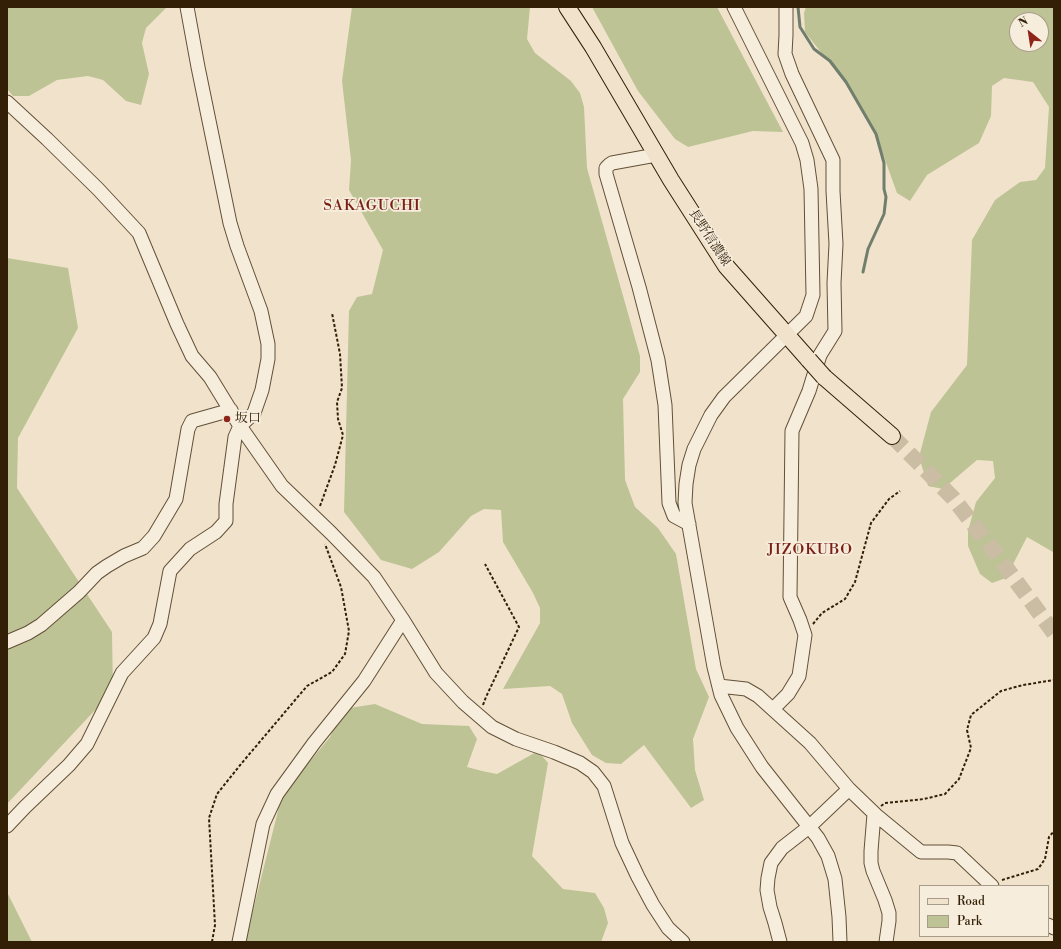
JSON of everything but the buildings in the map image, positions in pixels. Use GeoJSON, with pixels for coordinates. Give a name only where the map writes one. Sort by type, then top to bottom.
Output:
{"type":"FeatureCollection","features":[{"type":"Feature","properties":{"kind":"main road","name":"長野信濃線"},"geometry":{"type":"LineString","coordinates":[[567,7],[671,180],[726,266],[824,377],[892,436]]}},
{"type":"Feature","properties":{"kind":"street"},"geometry":{"type":"LineString","coordinates":[[7,826],[69,765],[87,744],[122,673],[154,638],[160,624],[170,571],[190,549],[216,532],[226,521],[226,504],[235,438],[240,426],[254,413],[260,396],[268,359],[268,344],[261,311],[230,223],[187,7]]}},
{"type":"Feature","properties":{"kind":"street"},"geometry":{"type":"LineString","coordinates":[[734,7],[802,143],[807,160],[811,189],[813,295],[806,316],[724,397],[711,415],[701,433],[689,465],[685,503],[714,667],[721,695],[737,728],[762,767],[818,838],[828,856],[835,879],[840,917],[840,942]]}},
{"type":"Feature","properties":{"kind":"street"},"geometry":{"type":"LineString","coordinates":[[773,709],[788,694],[799,676],[805,635],[790,597],[792,431],[809,391],[820,355],[835,331],[834,282],[836,244],[832,160],[792,74],[785,54],[786,7]]}},
{"type":"Feature","properties":{"kind":"street"},"geometry":{"type":"LineString","coordinates":[[7,102],[93,183],[139,233],[192,356],[210,377],[240,426],[282,486],[374,577],[403,620],[436,674],[463,702],[492,727],[516,739],[580,763],[593,772],[604,786],[622,843],[653,905],[668,928],[682,942]]}},
{"type":"Feature","properties":{"kind":"street"},"geometry":{"type":"LineString","coordinates":[[656,155],[612,163],[606,168],[606,174],[639,287],[658,360],[665,406],[669,503],[674,516],[689,524]]}},
{"type":"Feature","properties":{"kind":"street"},"geometry":{"type":"LineString","coordinates":[[7,642],[28,633],[41,625],[79,592],[97,573],[107,566],[124,556],[143,548],[154,536],[176,500],[188,429],[192,421],[231,410]]}},
{"type":"Feature","properties":{"kind":"street"},"geometry":{"type":"LineString","coordinates":[[240,942],[263,824],[277,794],[314,743],[364,681],[403,620]]}},
{"type":"Feature","properties":{"kind":"street"},"geometry":{"type":"LineString","coordinates":[[719,686],[746,688],[758,696],[810,743],[849,788],[873,812],[921,852],[957,853],[990,885]]}},
{"type":"Feature","properties":{"kind":"street"},"geometry":{"type":"LineString","coordinates":[[780,942],[770,907],[767,890],[771,863],[782,848],[809,827],[849,788]]}},
{"type":"Feature","properties":{"kind":"street"},"geometry":{"type":"LineString","coordinates":[[873,812],[871,850],[872,863],[873,871],[889,913],[886,942]]}},
{"type":"Feature","properties":{"kind":"path"},"geometry":{"type":"LineString","coordinates":[[316,518],[343,435],[338,419],[336,402],[342,388],[340,354],[332,313]]}},
{"type":"Feature","properties":{"kind":"path"},"geometry":{"type":"LineString","coordinates":[[805,635],[822,613],[845,599],[855,582],[871,523],[889,499],[900,490]]}},
{"type":"Feature","properties":{"kind":"path"},"geometry":{"type":"LineString","coordinates":[[212,942],[215,925],[209,818],[217,794],[307,686],[332,672],[345,654],[349,631],[341,586],[324,539]]}},
{"type":"Feature","properties":{"kind":"path"},"geometry":{"type":"LineString","coordinates":[[480,716],[486,697],[519,627],[485,564]]}},
{"type":"Feature","properties":{"kind":"path"},"geometry":{"type":"LineString","coordinates":[[873,812],[885,803],[924,799],[945,794],[959,779],[970,748],[968,730],[971,715],[1001,691],[1023,685],[1054,680]]}},
{"type":"Feature","properties":{"kind":"path"},"geometry":{"type":"LineString","coordinates":[[990,885],[1038,869],[1045,859],[1049,837],[1054,831]]}},
{"type":"Feature","properties":{"kind":"green space"},"geometry":{"type":"Polygon","coordinates":[[[7,7],[167,7],[146,28],[142,43],[149,74],[141,105],[126,101],[103,80],[88,76],[57,80],[29,96],[13,96],[7,89],[7,7]]]}},
{"type":"Feature","properties":{"kind":"green space"},"geometry":{"type":"Polygon","coordinates":[[[352,7],[530,7],[527,39],[535,53],[571,81],[580,93],[584,107],[587,168],[640,356],[640,372],[623,399],[625,480],[635,507],[658,528],[676,554],[696,669],[709,697],[693,739],[695,770],[704,800],[691,808],[644,745],[621,764],[606,763],[592,755],[572,723],[562,694],[550,686],[503,689],[540,623],[540,608],[533,593],[503,542],[501,510],[484,509],[471,516],[439,552],[412,569],[381,560],[344,512],[349,311],[357,297],[372,294],[383,250],[349,190],[351,160],[342,81],[352,7]]]}},
{"type":"Feature","properties":{"kind":"green space"},"geometry":{"type":"Polygon","coordinates":[[[592,7],[717,7],[783,132],[753,131],[688,147],[675,139],[638,91],[592,7]]]}},
{"type":"Feature","properties":{"kind":"green space"},"geometry":{"type":"Polygon","coordinates":[[[806,7],[1054,7],[1054,552],[1027,537],[1006,578],[992,583],[980,574],[968,546],[968,531],[976,502],[995,478],[993,461],[977,460],[943,489],[928,486],[919,457],[931,412],[967,365],[972,240],[995,200],[1020,182],[1036,180],[1045,168],[1049,107],[1033,82],[1004,78],[992,86],[991,116],[979,143],[927,175],[910,201],[897,193],[875,132],[853,93],[805,32],[804,13],[806,7]]]}},
{"type":"Feature","properties":{"kind":"green space"},"geometry":{"type":"Polygon","coordinates":[[[7,258],[68,268],[78,328],[18,438],[17,488],[112,632],[113,691],[7,804],[7,258]]]}},
{"type":"Feature","properties":{"kind":"green space"},"geometry":{"type":"Polygon","coordinates":[[[375,704],[422,724],[469,726],[477,739],[467,767],[497,774],[538,751],[548,763],[532,856],[563,889],[595,893],[604,908],[608,923],[601,942],[245,942],[282,795],[330,737],[343,709],[375,704]]]}},
{"type":"Feature","properties":{"kind":"green space"},"geometry":{"type":"Polygon","coordinates":[[[7,892],[32,942],[7,942],[7,892]]]}},
{"type":"Feature","properties":{"kind":"waterway"},"geometry":{"type":"LineString","coordinates":[[798,7],[800,27],[814,49],[830,61],[846,82],[876,134],[884,163],[884,189],[886,197],[884,214],[868,249],[863,272]]}},
{"type":"Feature","properties":{"kind":"tunnel"},"geometry":{"type":"LineString","coordinates":[[892,436],[953,498],[1054,633]]}},
{"type":"Feature","properties":{"kind":"place","name":"坂口"},"geometry":{"type":"Point","coordinates":[227,419]}},
{"type":"Feature","properties":{"kind":"district","name":"SAKAGUCHI"},"geometry":{"type":"Point","coordinates":[372,206]}},
{"type":"Feature","properties":{"kind":"district","name":"JIZOKUBO"},"geometry":{"type":"Point","coordinates":[810,550]}}]}
